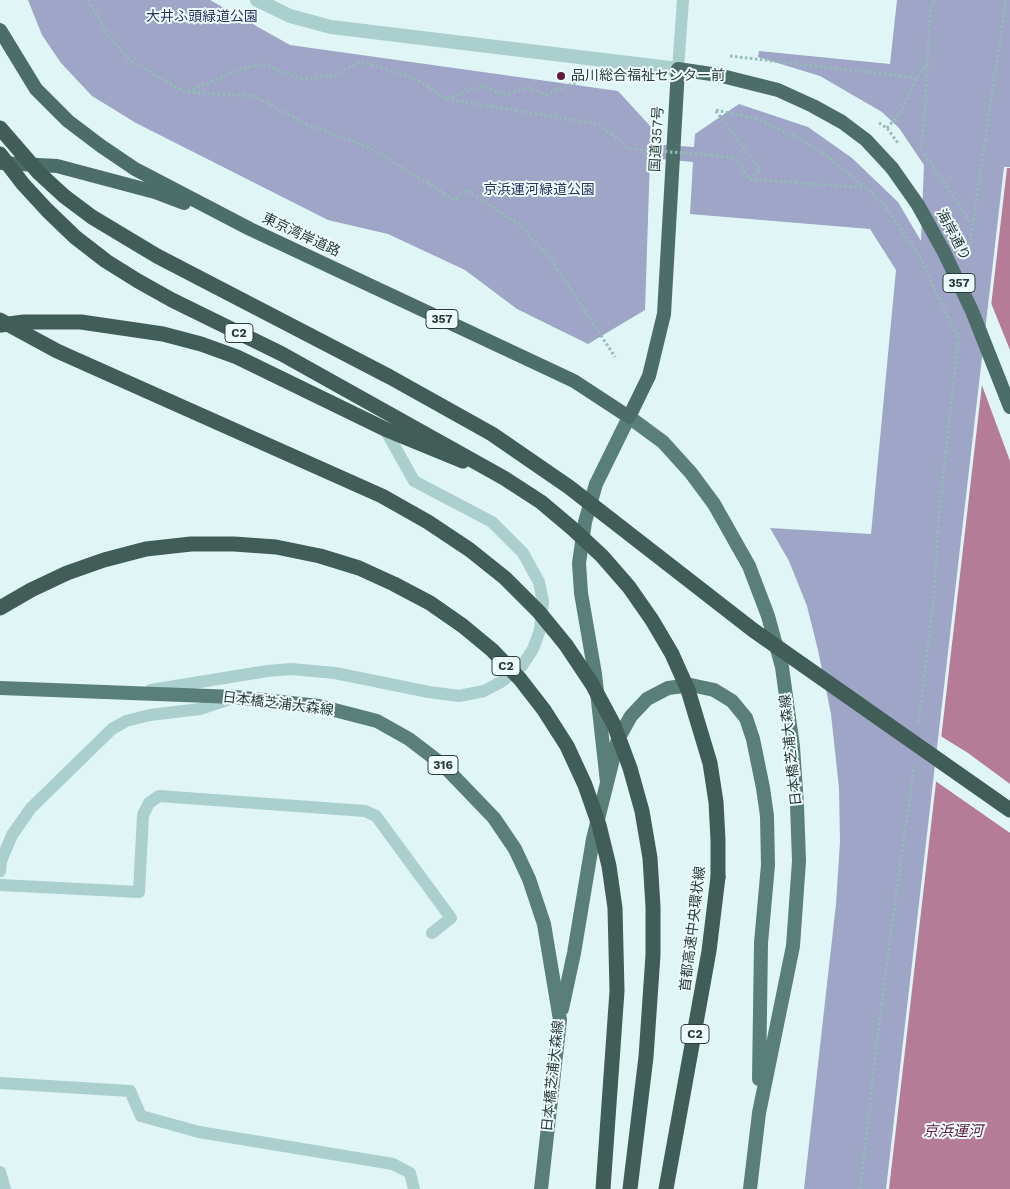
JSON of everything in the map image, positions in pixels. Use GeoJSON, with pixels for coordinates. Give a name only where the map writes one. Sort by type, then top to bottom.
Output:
{"type":"FeatureCollection","features":[{"type":"Feature","properties":{"kind":"highway","name":"東京湾岸道路"},"geometry":{"type":"LineString","coordinates":[[0,30],[36,89],[68,121],[135,169],[250,229],[574,381],[629,416]]}},
{"type":"Feature","properties":{"kind":"highway","name":"海岸通り"},"geometry":{"type":"LineString","coordinates":[[678,69],[718,75],[778,90],[814,106],[842,122],[866,140],[892,168],[918,205],[944,252],[972,311],[1010,407]]}},
{"type":"Feature","properties":{"kind":"highway","name":"国道357号"},"geometry":{"type":"LineString","coordinates":[[629,416],[650,376],[664,314],[678,69]]}},
{"type":"Feature","properties":{"kind":"highway"},"geometry":{"type":"LineString","coordinates":[[0,128],[39,173],[64,196],[92,217],[157,256],[398,382],[492,434],[569,487],[752,630],[1010,810]]}},
{"type":"Feature","properties":{"kind":"highway","name":"C2"},"geometry":{"type":"LineString","coordinates":[[0,154],[34,197],[75,237],[106,261],[172,300],[282,354],[504,478]]}},
{"type":"Feature","properties":{"kind":"highway"},"geometry":{"type":"LineString","coordinates":[[0,163],[57,166],[146,189],[250,229]]}},
{"type":"Feature","properties":{"kind":"highway"},"geometry":{"type":"LineString","coordinates":[[0,320],[57,351],[382,496],[428,522],[470,550],[505,578],[539,612],[566,645],[592,684],[614,726],[630,768],[642,811],[650,858],[654,955],[646,1057],[630,1189]]}},
{"type":"Feature","properties":{"kind":"highway","name":"C2"},"geometry":{"type":"LineString","coordinates":[[0,326],[24,322],[81,322],[130,328],[173,336],[201,344],[237,357],[385,429],[504,478]]}},
{"type":"Feature","properties":{"kind":"highway","name":"首都高速中央環状線"},"geometry":{"type":"LineString","coordinates":[[504,478],[554,513],[573,529],[602,556],[629,587],[652,620],[672,654],[688,690],[710,763],[716,802],[718,877],[709,951],[666,1189]]}},
{"type":"Feature","properties":{"kind":"highway","name":"C2"},"geometry":{"type":"LineString","coordinates":[[0,608],[31,590],[67,573],[104,560],[146,549],[191,544],[234,544],[276,547],[320,556],[359,568],[394,584],[447,615],[492,650],[520,679],[544,710],[567,746],[585,785],[599,825],[609,866],[615,908],[616,991],[604,1189]]}},
{"type":"Feature","properties":{"kind":"main road"},"geometry":{"type":"LineString","coordinates":[[607,782],[595,674],[581,593],[579,563],[585,522],[596,484],[629,416]]}},
{"type":"Feature","properties":{"kind":"main road","name":"日本橋芝浦大森線"},"geometry":{"type":"LineString","coordinates":[[629,416],[663,442],[692,473],[714,504],[749,566],[768,616],[782,667],[794,757],[798,805],[799,861],[793,946],[759,1113],[750,1189]]}},
{"type":"Feature","properties":{"kind":"main road"},"geometry":{"type":"LineString","coordinates":[[560,1020],[574,953],[593,839],[618,739],[630,716],[647,699],[668,688],[691,685],[714,690],[732,701],[746,718],[760,768],[766,816],[768,866],[761,943],[759,1113]]}},
{"type":"Feature","properties":{"kind":"main road","name":"日本橋芝浦大森線"},"geometry":{"type":"LineString","coordinates":[[0,688],[234,697],[319,706],[377,721],[408,739],[443,765],[494,818],[515,849],[529,879],[544,924],[560,1020],[541,1189]]}},
{"type":"Feature","properties":{"kind":"street"},"geometry":{"type":"LineString","coordinates":[[257,0],[290,16],[331,27],[678,69]]}},
{"type":"Feature","properties":{"kind":"lane"},"geometry":{"type":"LineString","coordinates":[[678,69],[683,0]]}},
{"type":"Feature","properties":{"kind":"lane"},"geometry":{"type":"LineString","coordinates":[[134,693],[267,671],[291,669],[335,672],[429,692],[460,696],[484,691],[501,682],[522,666],[533,649],[540,630],[543,602],[539,582],[523,553],[492,522],[414,481],[385,429]]}},
{"type":"Feature","properties":{"kind":"lane"},"geometry":{"type":"LineString","coordinates":[[0,871],[1,861],[12,835],[31,808],[112,729],[126,721],[150,715],[200,709],[234,697]]}},
{"type":"Feature","properties":{"kind":"lane"},"geometry":{"type":"LineString","coordinates":[[0,885],[139,892],[143,815],[148,803],[158,796],[365,812],[376,816],[451,918],[432,933]]}},
{"type":"Feature","properties":{"kind":"lane"},"geometry":{"type":"LineString","coordinates":[[0,1083],[130,1091],[141,1116],[199,1132],[393,1164],[410,1173],[414,1189]]}},
{"type":"Feature","properties":{"kind":"lane"},"geometry":{"type":"LineString","coordinates":[[0,1172],[5,1189]]}},
{"type":"Feature","properties":{"kind":"path"},"geometry":{"type":"LineString","coordinates":[[88,0],[107,33],[129,60],[185,92],[254,96],[308,125],[368,147],[455,200],[466,190],[519,224],[551,259],[615,357]]}},
{"type":"Feature","properties":{"kind":"path"},"geometry":{"type":"LineString","coordinates":[[934,0],[930,13],[929,64],[921,149],[972,224]]}},
{"type":"Feature","properties":{"kind":"path"},"geometry":{"type":"LineString","coordinates":[[967,262],[1006,0]]}},
{"type":"Feature","properties":{"kind":"path"},"geometry":{"type":"LineString","coordinates":[[728,56],[917,78]]}},
{"type":"Feature","properties":{"kind":"path"},"geometry":{"type":"LineString","coordinates":[[185,92],[245,68],[263,64],[301,79],[335,75],[361,62],[416,79],[446,99],[598,124],[630,149],[735,158],[749,179]]}},
{"type":"Feature","properties":{"kind":"path"},"geometry":{"type":"LineString","coordinates":[[887,128],[901,112],[917,78],[929,64]]}},
{"type":"Feature","properties":{"kind":"path"},"geometry":{"type":"LineString","coordinates":[[446,99],[482,86],[506,95],[528,87],[545,95],[577,82]]}},
{"type":"Feature","properties":{"kind":"path"},"geometry":{"type":"LineString","coordinates":[[749,179],[760,170],[716,110],[757,119],[799,138],[827,156],[867,188],[885,206],[918,255],[958,339]]}},
{"type":"Feature","properties":{"kind":"path"},"geometry":{"type":"LineString","coordinates":[[749,179],[867,188]]}},
{"type":"Feature","properties":{"kind":"path"},"geometry":{"type":"LineString","coordinates":[[919,726],[934,595],[940,503],[959,329]]}},
{"type":"Feature","properties":{"kind":"path"},"geometry":{"type":"LineString","coordinates":[[860,1189],[883,992],[914,765]]}},
{"type":"Feature","properties":{"kind":"green space","name":"京浜運河緑道公園"},"geometry":{"type":"Polygon","coordinates":[[[28,0],[210,0],[290,45],[618,91],[651,127],[651,144],[694,147],[695,134],[739,104],[808,127],[852,158],[898,202],[921,241],[924,165],[899,128],[882,112],[820,76],[758,57],[759,51],[890,64],[897,0],[1010,0],[1010,167],[1004,167],[886,1189],[804,1189],[836,904],[840,842],[839,788],[831,714],[807,606],[789,561],[770,528],[871,534],[896,270],[870,229],[690,214],[693,162],[650,158],[645,310],[588,344],[517,309],[465,270],[388,234],[328,220],[136,123],[92,96],[61,63],[42,35],[28,0]]]}},
{"type":"Feature","properties":{"kind":"water","name":"京浜運河"},"geometry":{"type":"Polygon","coordinates":[[[1007,168],[1010,168],[1010,1189],[889,1189],[1007,168]]]}},
{"type":"Feature","properties":{"kind":"pier"},"geometry":{"type":"Polygon","coordinates":[[[989,298],[1010,350],[1010,461],[980,380],[989,298]]]}},
{"type":"Feature","properties":{"kind":"pier"},"geometry":{"type":"Polygon","coordinates":[[[939,735],[968,753],[1010,784],[1010,833],[934,780],[939,735]]]}},
{"type":"Feature","properties":{"kind":"place","name":"品川総合福祉センター前"},"geometry":{"type":"Point","coordinates":[561,76]}},
{"type":"Feature","properties":{"kind":"park label","name":"大井ふ頭緑道公園"},"geometry":{"type":"Point","coordinates":[202,17]}}]}
